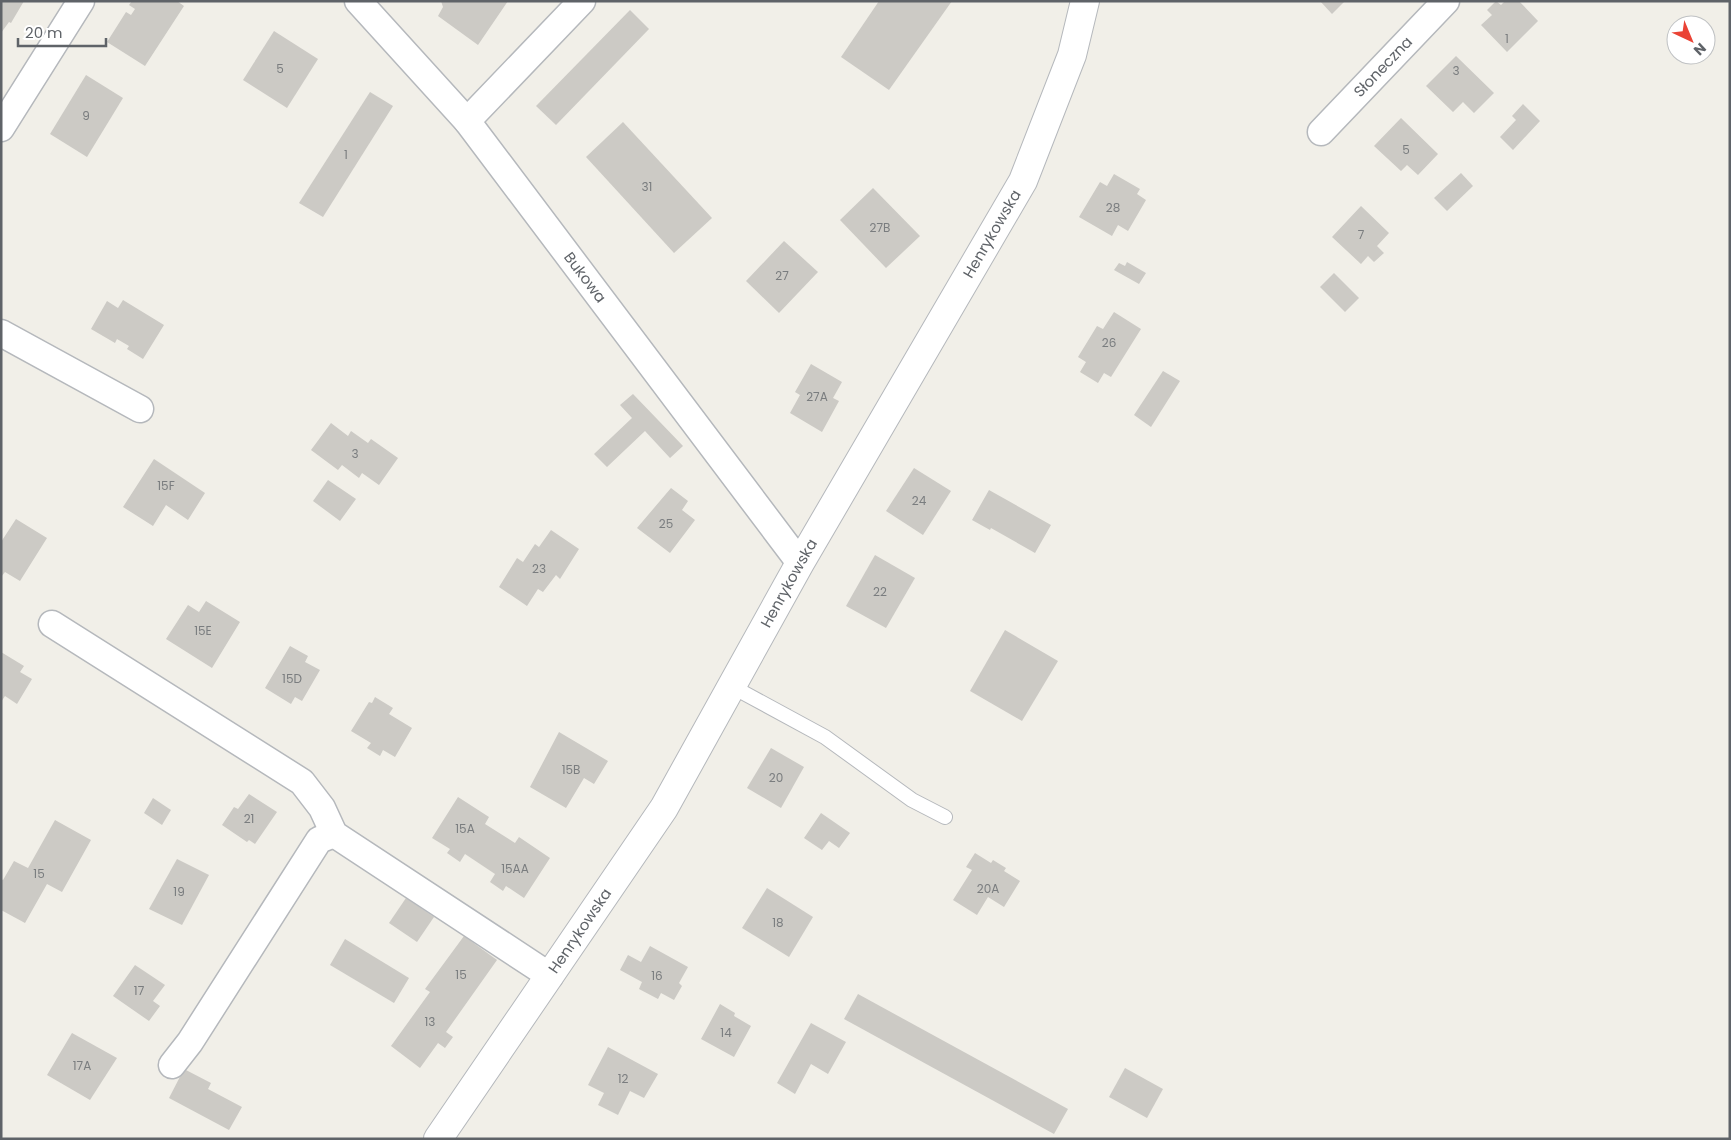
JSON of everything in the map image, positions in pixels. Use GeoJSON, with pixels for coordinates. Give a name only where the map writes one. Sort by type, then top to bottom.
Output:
{"type":"FeatureCollection","features":[{"type":"Feature","properties":{"kind":"street"},"geometry":{"type":"LineString","coordinates":[[1,128],[81,1]]}},
{"type":"Feature","properties":{"kind":"street","name":"Bukowa"},"geometry":{"type":"LineString","coordinates":[[358,1],[467,121],[800,563]]}},
{"type":"Feature","properties":{"kind":"street"},"geometry":{"type":"LineString","coordinates":[[467,121],[582,1]]}},
{"type":"Feature","properties":{"kind":"street","name":"Henrykowska"},"geometry":{"type":"LineString","coordinates":[[438,1139],[664,808],[800,563],[1022,181],[1072,56],[1085,1]]}},
{"type":"Feature","properties":{"kind":"street","name":"Słoneczna"},"geometry":{"type":"LineString","coordinates":[[1321,132],[1446,1]]}},
{"type":"Feature","properties":{"kind":"street"},"geometry":{"type":"LineString","coordinates":[[1,333],[140,409]]}},
{"type":"Feature","properties":{"kind":"street"},"geometry":{"type":"LineString","coordinates":[[52,624],[302,782],[322,808],[334,834],[550,976]]}},
{"type":"Feature","properties":{"kind":"street"},"geometry":{"type":"LineString","coordinates":[[172,1065],[190,1042],[319,840],[334,834]]}},
{"type":"Feature","properties":{"kind":"lane"},"geometry":{"type":"LineString","coordinates":[[731,686],[825,737],[912,800],[945,817]]}},
{"type":"Feature","properties":{"kind":"building"},"geometry":{"type":"Polygon","coordinates":[[[1,1],[24,1],[11,23],[9,22],[1,33],[1,1]]]}},
{"type":"Feature","properties":{"kind":"building"},"geometry":{"type":"Polygon","coordinates":[[[132,1],[177,1],[184,6],[145,66],[107,42],[126,12],[131,15],[135,9],[129,5],[132,1]]]}},
{"type":"Feature","properties":{"kind":"building"},"geometry":{"type":"Polygon","coordinates":[[[441,1],[508,1],[478,45],[438,16],[443,7],[441,1]]]}},
{"type":"Feature","properties":{"kind":"building"},"geometry":{"type":"Polygon","coordinates":[[[879,1],[952,1],[889,90],[841,57],[879,1]]]}},
{"type":"Feature","properties":{"kind":"building"},"geometry":{"type":"Polygon","coordinates":[[[1320,1],[1345,1],[1332,14],[1320,1]]]}},
{"type":"Feature","properties":{"kind":"building"},"geometry":{"type":"Polygon","coordinates":[[[1496,1],[1501,5],[1505,1],[1519,1],[1538,21],[1507,52],[1481,25],[1492,15],[1487,10],[1496,1]]]}},
{"type":"Feature","properties":{"kind":"building"},"geometry":{"type":"Polygon","coordinates":[[[630,10],[649,29],[556,125],[536,106],[630,10]]]}},
{"type":"Feature","properties":{"kind":"building"},"geometry":{"type":"Polygon","coordinates":[[[274,31],[318,59],[287,108],[243,80],[274,31]]]}},
{"type":"Feature","properties":{"kind":"building"},"geometry":{"type":"Polygon","coordinates":[[[1456,56],[1494,93],[1474,113],[1463,102],[1453,112],[1426,86],[1456,56]]]}},
{"type":"Feature","properties":{"kind":"building"},"geometry":{"type":"Polygon","coordinates":[[[86,75],[123,98],[87,157],[50,134],[86,75]]]}},
{"type":"Feature","properties":{"kind":"building"},"geometry":{"type":"Polygon","coordinates":[[[370,92],[393,106],[323,217],[299,203],[370,92]]]}},
{"type":"Feature","properties":{"kind":"building"},"geometry":{"type":"Polygon","coordinates":[[[1523,104],[1540,121],[1513,150],[1500,137],[1516,120],[1512,116],[1523,104]]]}},
{"type":"Feature","properties":{"kind":"building"},"geometry":{"type":"Polygon","coordinates":[[[1401,118],[1438,154],[1418,175],[1407,165],[1401,171],[1374,146],[1401,118]]]}},
{"type":"Feature","properties":{"kind":"building"},"geometry":{"type":"Polygon","coordinates":[[[623,122],[712,218],[674,253],[586,157],[623,122]]]}},
{"type":"Feature","properties":{"kind":"building"},"geometry":{"type":"Polygon","coordinates":[[[1461,173],[1473,186],[1447,211],[1434,198],[1461,173]]]}},
{"type":"Feature","properties":{"kind":"building"},"geometry":{"type":"Polygon","coordinates":[[[1114,174],[1140,189],[1137,194],[1146,200],[1128,231],[1118,225],[1112,236],[1079,217],[1100,182],[1107,186],[1114,174]]]}},
{"type":"Feature","properties":{"kind":"building"},"geometry":{"type":"Polygon","coordinates":[[[873,188],[920,236],[886,268],[840,220],[873,188]]]}},
{"type":"Feature","properties":{"kind":"building"},"geometry":{"type":"Polygon","coordinates":[[[1361,206],[1389,233],[1377,246],[1384,253],[1374,262],[1368,256],[1361,264],[1332,237],[1361,206]]]}},
{"type":"Feature","properties":{"kind":"building"},"geometry":{"type":"Polygon","coordinates":[[[784,241],[818,272],[779,313],[746,281],[784,241]]]}},
{"type":"Feature","properties":{"kind":"building"},"geometry":{"type":"Polygon","coordinates":[[[1127,262],[1146,273],[1139,284],[1114,270],[1119,263],[1125,266],[1127,262]]]}},
{"type":"Feature","properties":{"kind":"building"},"geometry":{"type":"Polygon","coordinates":[[[1334,273],[1359,298],[1345,312],[1320,287],[1334,273]]]}},
{"type":"Feature","properties":{"kind":"building"},"geometry":{"type":"Polygon","coordinates":[[[123,300],[164,325],[143,359],[127,349],[129,346],[117,339],[115,343],[91,329],[107,301],[118,308],[123,300]]]}},
{"type":"Feature","properties":{"kind":"building"},"geometry":{"type":"Polygon","coordinates":[[[1114,312],[1141,329],[1111,377],[1104,373],[1098,383],[1080,372],[1086,362],[1078,357],[1097,326],[1103,329],[1114,312]]]}},
{"type":"Feature","properties":{"kind":"building"},"geometry":{"type":"Polygon","coordinates":[[[811,364],[842,382],[833,398],[839,401],[822,432],[790,413],[800,395],[795,392],[811,364]]]}},
{"type":"Feature","properties":{"kind":"building"},"geometry":{"type":"Polygon","coordinates":[[[1163,371],[1180,381],[1151,427],[1134,415],[1163,371]]]}},
{"type":"Feature","properties":{"kind":"building"},"geometry":{"type":"Polygon","coordinates":[[[633,394],[683,446],[670,458],[645,431],[607,467],[594,454],[632,418],[620,405],[633,394]]]}},
{"type":"Feature","properties":{"kind":"building"},"geometry":{"type":"Polygon","coordinates":[[[331,423],[348,436],[351,431],[368,443],[371,439],[398,458],[379,485],[362,473],[359,478],[342,465],[338,470],[311,450],[331,423]]]}},
{"type":"Feature","properties":{"kind":"building"},"geometry":{"type":"Polygon","coordinates":[[[154,459],[205,493],[188,520],[166,505],[153,526],[123,507],[154,459]]]}},
{"type":"Feature","properties":{"kind":"building"},"geometry":{"type":"Polygon","coordinates":[[[914,468],[951,491],[923,535],[886,511],[914,468]]]}},
{"type":"Feature","properties":{"kind":"building"},"geometry":{"type":"Polygon","coordinates":[[[328,480],[356,499],[340,521],[313,501],[328,480]]]}},
{"type":"Feature","properties":{"kind":"building"},"geometry":{"type":"Polygon","coordinates":[[[671,488],[688,501],[682,510],[695,520],[670,553],[637,528],[671,488]]]}},
{"type":"Feature","properties":{"kind":"building"},"geometry":{"type":"Polygon","coordinates":[[[989,490],[1051,525],[1035,553],[991,528],[990,530],[972,520],[989,490]]]}},
{"type":"Feature","properties":{"kind":"building"},"geometry":{"type":"Polygon","coordinates":[[[16,519],[47,538],[20,581],[5,572],[1,577],[1,542],[16,519]]]}},
{"type":"Feature","properties":{"kind":"building"},"geometry":{"type":"Polygon","coordinates":[[[551,530],[579,549],[560,579],[556,575],[543,592],[538,589],[527,606],[499,587],[517,558],[523,562],[535,544],[539,547],[551,530]]]}},
{"type":"Feature","properties":{"kind":"building"},"geometry":{"type":"Polygon","coordinates":[[[875,555],[915,578],[886,628],[846,606],[875,555]]]}},
{"type":"Feature","properties":{"kind":"building"},"geometry":{"type":"Polygon","coordinates":[[[206,601],[240,622],[212,668],[166,639],[188,605],[199,612],[206,601]]]}},
{"type":"Feature","properties":{"kind":"building"},"geometry":{"type":"Polygon","coordinates":[[[1005,630],[1058,661],[1022,721],[970,691],[1005,630]]]}},
{"type":"Feature","properties":{"kind":"building"},"geometry":{"type":"Polygon","coordinates":[[[290,646],[308,656],[305,662],[320,670],[302,701],[295,697],[291,704],[265,688],[290,646]]]}},
{"type":"Feature","properties":{"kind":"building"},"geometry":{"type":"Polygon","coordinates":[[[1,652],[24,666],[20,672],[32,679],[17,704],[5,696],[1,702],[1,652]]]}},
{"type":"Feature","properties":{"kind":"building"},"geometry":{"type":"Polygon","coordinates":[[[375,697],[393,708],[389,714],[412,728],[395,757],[383,750],[380,756],[367,748],[371,743],[351,731],[369,702],[372,703],[375,697]]]}},
{"type":"Feature","properties":{"kind":"building"},"geometry":{"type":"Polygon","coordinates":[[[559,732],[608,761],[594,784],[584,778],[566,808],[530,787],[559,732]]]}},
{"type":"Feature","properties":{"kind":"building"},"geometry":{"type":"Polygon","coordinates":[[[771,748],[804,767],[781,808],[747,788],[771,748]]]}},
{"type":"Feature","properties":{"kind":"building"},"geometry":{"type":"Polygon","coordinates":[[[249,794],[277,812],[255,844],[249,840],[247,842],[222,825],[234,807],[238,809],[249,794]]]}},
{"type":"Feature","properties":{"kind":"building"},"geometry":{"type":"Polygon","coordinates":[[[458,797],[489,817],[485,824],[515,843],[519,837],[550,858],[524,898],[506,886],[503,891],[490,882],[495,874],[465,854],[460,862],[447,853],[450,849],[432,838],[458,797]]]}},
{"type":"Feature","properties":{"kind":"building"},"geometry":{"type":"Polygon","coordinates":[[[153,798],[171,810],[162,825],[144,813],[153,798]]]}},
{"type":"Feature","properties":{"kind":"building"},"geometry":{"type":"Polygon","coordinates":[[[821,813],[850,833],[839,848],[829,841],[822,850],[804,838],[821,813]]]}},
{"type":"Feature","properties":{"kind":"building"},"geometry":{"type":"Polygon","coordinates":[[[55,820],[91,840],[62,892],[47,884],[25,923],[1,910],[1,879],[3,880],[14,861],[28,868],[55,820]]]}},
{"type":"Feature","properties":{"kind":"building"},"geometry":{"type":"Polygon","coordinates":[[[975,853],[991,863],[993,860],[1006,868],[1004,871],[1020,881],[1004,907],[988,897],[977,915],[953,900],[972,870],[966,867],[975,853]]]}},
{"type":"Feature","properties":{"kind":"building"},"geometry":{"type":"Polygon","coordinates":[[[177,859],[209,875],[182,925],[149,909],[177,859]]]}},
{"type":"Feature","properties":{"kind":"building"},"geometry":{"type":"Polygon","coordinates":[[[767,888],[813,917],[789,957],[742,928],[767,888]]]}},
{"type":"Feature","properties":{"kind":"building"},"geometry":{"type":"Polygon","coordinates":[[[406,898],[434,917],[417,942],[389,923],[406,898]]]}},
{"type":"Feature","properties":{"kind":"building"},"geometry":{"type":"Polygon","coordinates":[[[464,936],[497,960],[446,1032],[453,1037],[445,1048],[438,1043],[420,1068],[391,1046],[430,992],[425,989],[464,936]]]}},
{"type":"Feature","properties":{"kind":"building"},"geometry":{"type":"Polygon","coordinates":[[[345,939],[409,978],[394,1003],[330,965],[345,939]]]}},
{"type":"Feature","properties":{"kind":"building"},"geometry":{"type":"Polygon","coordinates":[[[650,946],[688,967],[679,983],[682,986],[674,1000],[661,993],[658,999],[639,989],[642,982],[620,970],[628,955],[641,962],[650,946]]]}},
{"type":"Feature","properties":{"kind":"building"},"geometry":{"type":"Polygon","coordinates":[[[135,965],[165,985],[153,1001],[160,1006],[149,1021],[113,996],[135,965]]]}},
{"type":"Feature","properties":{"kind":"building"},"geometry":{"type":"Polygon","coordinates":[[[858,994],[1068,1109],[1054,1134],[844,1019],[858,994]]]}},
{"type":"Feature","properties":{"kind":"building"},"geometry":{"type":"Polygon","coordinates":[[[720,1004],[735,1013],[734,1016],[751,1026],[734,1057],[701,1039],[720,1004]]]}},
{"type":"Feature","properties":{"kind":"building"},"geometry":{"type":"Polygon","coordinates":[[[811,1023],[846,1042],[828,1074],[811,1064],[795,1094],[777,1083],[811,1023]]]}},
{"type":"Feature","properties":{"kind":"building"},"geometry":{"type":"Polygon","coordinates":[[[72,1033],[117,1058],[90,1100],[47,1075],[72,1033]]]}},
{"type":"Feature","properties":{"kind":"building"},"geometry":{"type":"Polygon","coordinates":[[[608,1047],[658,1074],[644,1098],[630,1091],[618,1115],[598,1105],[604,1093],[588,1085],[608,1047]]]}},
{"type":"Feature","properties":{"kind":"building"},"geometry":{"type":"Polygon","coordinates":[[[1125,1068],[1163,1089],[1147,1118],[1109,1097],[1125,1068]]]}},
{"type":"Feature","properties":{"kind":"building"},"geometry":{"type":"Polygon","coordinates":[[[184,1069],[211,1083],[208,1089],[242,1107],[229,1130],[169,1098],[184,1069]]]}}]}
